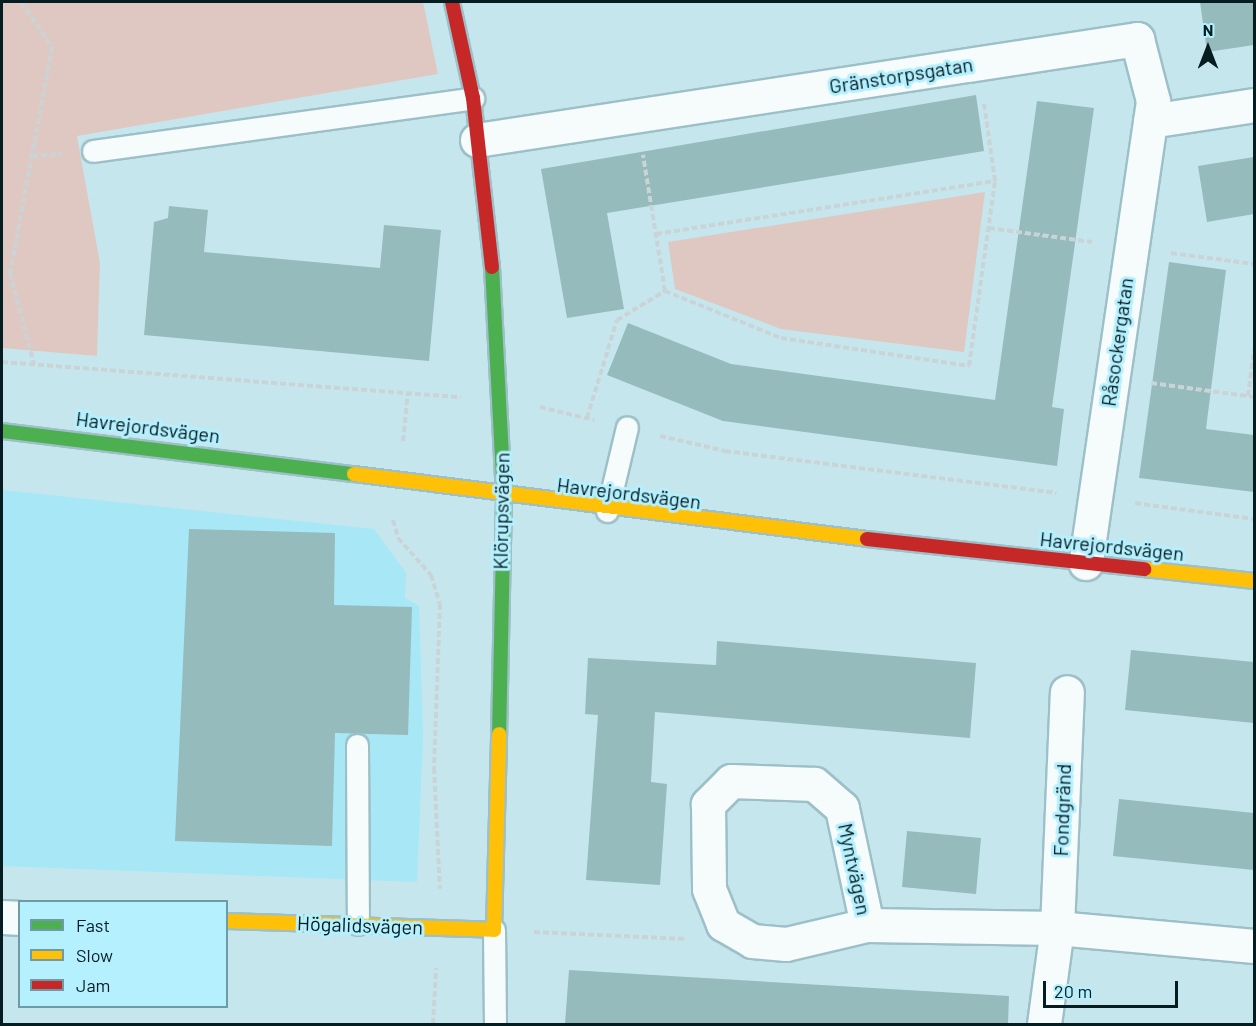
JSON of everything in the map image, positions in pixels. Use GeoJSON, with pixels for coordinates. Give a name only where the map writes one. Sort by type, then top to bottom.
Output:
{"type":"FeatureCollection","features":[{"type":"Feature","properties":{"kind":"street","name":"Klörupsvägen"},"geometry":{"type":"LineString","coordinates":[[452,2],[473,98],[498,315],[504,498],[494,930]]}},
{"type":"Feature","properties":{"kind":"street","name":"Gränstorpsgatan"},"geometry":{"type":"LineString","coordinates":[[477,140],[1137,39],[1153,101],[1150,122]]}},
{"type":"Feature","properties":{"kind":"street"},"geometry":{"type":"LineString","coordinates":[[1150,122],[1254,105]]}},
{"type":"Feature","properties":{"kind":"street","name":"Råsockergatan"},"geometry":{"type":"LineString","coordinates":[[1086,563],[1110,378],[1150,122]]}},
{"type":"Feature","properties":{"kind":"street","name":"Havrejordsvägen"},"geometry":{"type":"LineString","coordinates":[[2,431],[156,446],[504,498],[1254,581]]}},
{"type":"Feature","properties":{"kind":"street","name":"Fondgränd"},"geometry":{"type":"LineString","coordinates":[[1044,1024],[1057,928],[1067,692]]}},
{"type":"Feature","properties":{"kind":"street","name":"Myntvägen"},"geometry":{"type":"LineString","coordinates":[[867,925],[842,808],[814,784],[731,781],[708,804],[709,889],[723,924],[752,942],[786,945],[867,925],[1057,928],[1254,946]]}},
{"type":"Feature","properties":{"kind":"street"},"geometry":{"type":"LineString","coordinates":[[2,917],[18,918]]}},
{"type":"Feature","properties":{"kind":"street","name":"Högalidsvägen"},"geometry":{"type":"LineString","coordinates":[[228,921],[494,930]]}},
{"type":"Feature","properties":{"kind":"lane"},"geometry":{"type":"LineString","coordinates":[[93,151],[473,98]]}},
{"type":"Feature","properties":{"kind":"lane"},"geometry":{"type":"LineString","coordinates":[[607,510],[627,428]]}},
{"type":"Feature","properties":{"kind":"lane"},"geometry":{"type":"LineString","coordinates":[[357,746],[358,924]]}},
{"type":"Feature","properties":{"kind":"lane","name":"Klörupsvägen"},"geometry":{"type":"LineString","coordinates":[[494,930],[495,1024]]}},
{"type":"Feature","properties":{"kind":"path"},"geometry":{"type":"LineString","coordinates":[[21,2],[52,47],[10,273],[34,364]]}},
{"type":"Feature","properties":{"kind":"path"},"geometry":{"type":"LineString","coordinates":[[665,291],[781,338],[969,366],[995,181],[978,64]]}},
{"type":"Feature","properties":{"kind":"path"},"geometry":{"type":"LineString","coordinates":[[637,116],[665,291]]}},
{"type":"Feature","properties":{"kind":"path"},"geometry":{"type":"LineString","coordinates":[[656,234],[995,181]]}},
{"type":"Feature","properties":{"kind":"path"},"geometry":{"type":"LineString","coordinates":[[587,418],[617,321],[665,291]]}},
{"type":"Feature","properties":{"kind":"path"},"geometry":{"type":"LineString","coordinates":[[1248,396],[1254,349]]}},
{"type":"Feature","properties":{"kind":"path"},"geometry":{"type":"LineString","coordinates":[[1110,378],[1254,397]]}},
{"type":"Feature","properties":{"kind":"path"},"geometry":{"type":"LineString","coordinates":[[392,528],[432,575],[440,604],[434,768],[439,928],[433,1024]]}},
{"type":"Feature","properties":{"kind":"path"},"geometry":{"type":"LineString","coordinates":[[494,930],[678,943],[723,924]]}},
{"type":"Feature","properties":{"kind":"shaded area"},"geometry":{"type":"Polygon","coordinates":[[[2,2],[423,2],[438,74],[77,136],[100,263],[97,356],[2,348],[2,2]]]}},
{"type":"Feature","properties":{"kind":"shaded area"},"geometry":{"type":"Polygon","coordinates":[[[985,192],[964,352],[781,329],[675,289],[668,242],[985,192]]]}},
{"type":"Feature","properties":{"kind":"shaded area"},"geometry":{"type":"Polygon","coordinates":[[[2,490],[374,529],[406,573],[405,598],[419,606],[423,736],[417,882],[2,866],[2,490]]]}},
{"type":"Feature","properties":{"kind":"building"},"geometry":{"type":"Polygon","coordinates":[[[1200,2],[1254,2],[1254,45],[1207,52],[1200,2]]]}},
{"type":"Feature","properties":{"kind":"building"},"geometry":{"type":"Polygon","coordinates":[[[976,95],[984,151],[607,213],[624,309],[567,318],[541,169],[976,95]]]}},
{"type":"Feature","properties":{"kind":"building"},"geometry":{"type":"Polygon","coordinates":[[[1037,101],[1094,108],[1052,407],[1064,409],[1057,466],[723,421],[607,375],[628,323],[731,364],[995,400],[1037,101]]]}},
{"type":"Feature","properties":{"kind":"building"},"geometry":{"type":"Polygon","coordinates":[[[1254,157],[1254,214],[1207,222],[1198,166],[1254,157]]]}},
{"type":"Feature","properties":{"kind":"building"},"geometry":{"type":"Polygon","coordinates":[[[169,206],[208,210],[204,252],[380,268],[384,225],[441,230],[429,361],[144,335],[154,222],[168,218],[169,206]]]}},
{"type":"Feature","properties":{"kind":"building"},"geometry":{"type":"Polygon","coordinates":[[[1169,262],[1226,270],[1206,429],[1254,435],[1254,492],[1139,478],[1169,262]]]}},
{"type":"Feature","properties":{"kind":"building"},"geometry":{"type":"Polygon","coordinates":[[[189,529],[335,533],[334,605],[412,607],[408,735],[335,733],[332,846],[175,841],[189,529]]]}},
{"type":"Feature","properties":{"kind":"building"},"geometry":{"type":"Polygon","coordinates":[[[717,641],[976,663],[970,738],[655,712],[651,782],[667,784],[660,885],[586,880],[598,715],[585,714],[588,658],[716,665],[717,641]]]}},
{"type":"Feature","properties":{"kind":"building"},"geometry":{"type":"Polygon","coordinates":[[[1131,650],[1254,662],[1254,723],[1125,710],[1131,650]]]}},
{"type":"Feature","properties":{"kind":"building"},"geometry":{"type":"Polygon","coordinates":[[[1119,799],[1254,813],[1254,870],[1113,856],[1119,799]]]}},
{"type":"Feature","properties":{"kind":"building"},"geometry":{"type":"Polygon","coordinates":[[[907,831],[981,838],[976,894],[902,887],[907,831]]]}},
{"type":"Feature","properties":{"kind":"building"},"geometry":{"type":"Polygon","coordinates":[[[569,970],[1009,996],[1008,1024],[565,1024],[569,970]]]}},
{"type":"Feature","properties":{"kind":"traffic: fast"},"geometry":{"type":"LineString","coordinates":[[492,267],[504,498],[499,734]]}},
{"type":"Feature","properties":{"kind":"traffic: fast"},"geometry":{"type":"LineString","coordinates":[[2,431],[354,474]]}},
{"type":"Feature","properties":{"kind":"traffic: slow"},"geometry":{"type":"LineString","coordinates":[[354,474],[867,539]]}},
{"type":"Feature","properties":{"kind":"traffic: slow"},"geometry":{"type":"LineString","coordinates":[[1144,569],[1254,581]]}},
{"type":"Feature","properties":{"kind":"traffic: slow"},"geometry":{"type":"LineString","coordinates":[[228,921],[494,930],[499,734]]}},
{"type":"Feature","properties":{"kind":"traffic: jam"},"geometry":{"type":"LineString","coordinates":[[452,2],[473,98],[492,267]]}},
{"type":"Feature","properties":{"kind":"traffic: jam"},"geometry":{"type":"LineString","coordinates":[[867,539],[1144,569]]}}]}
